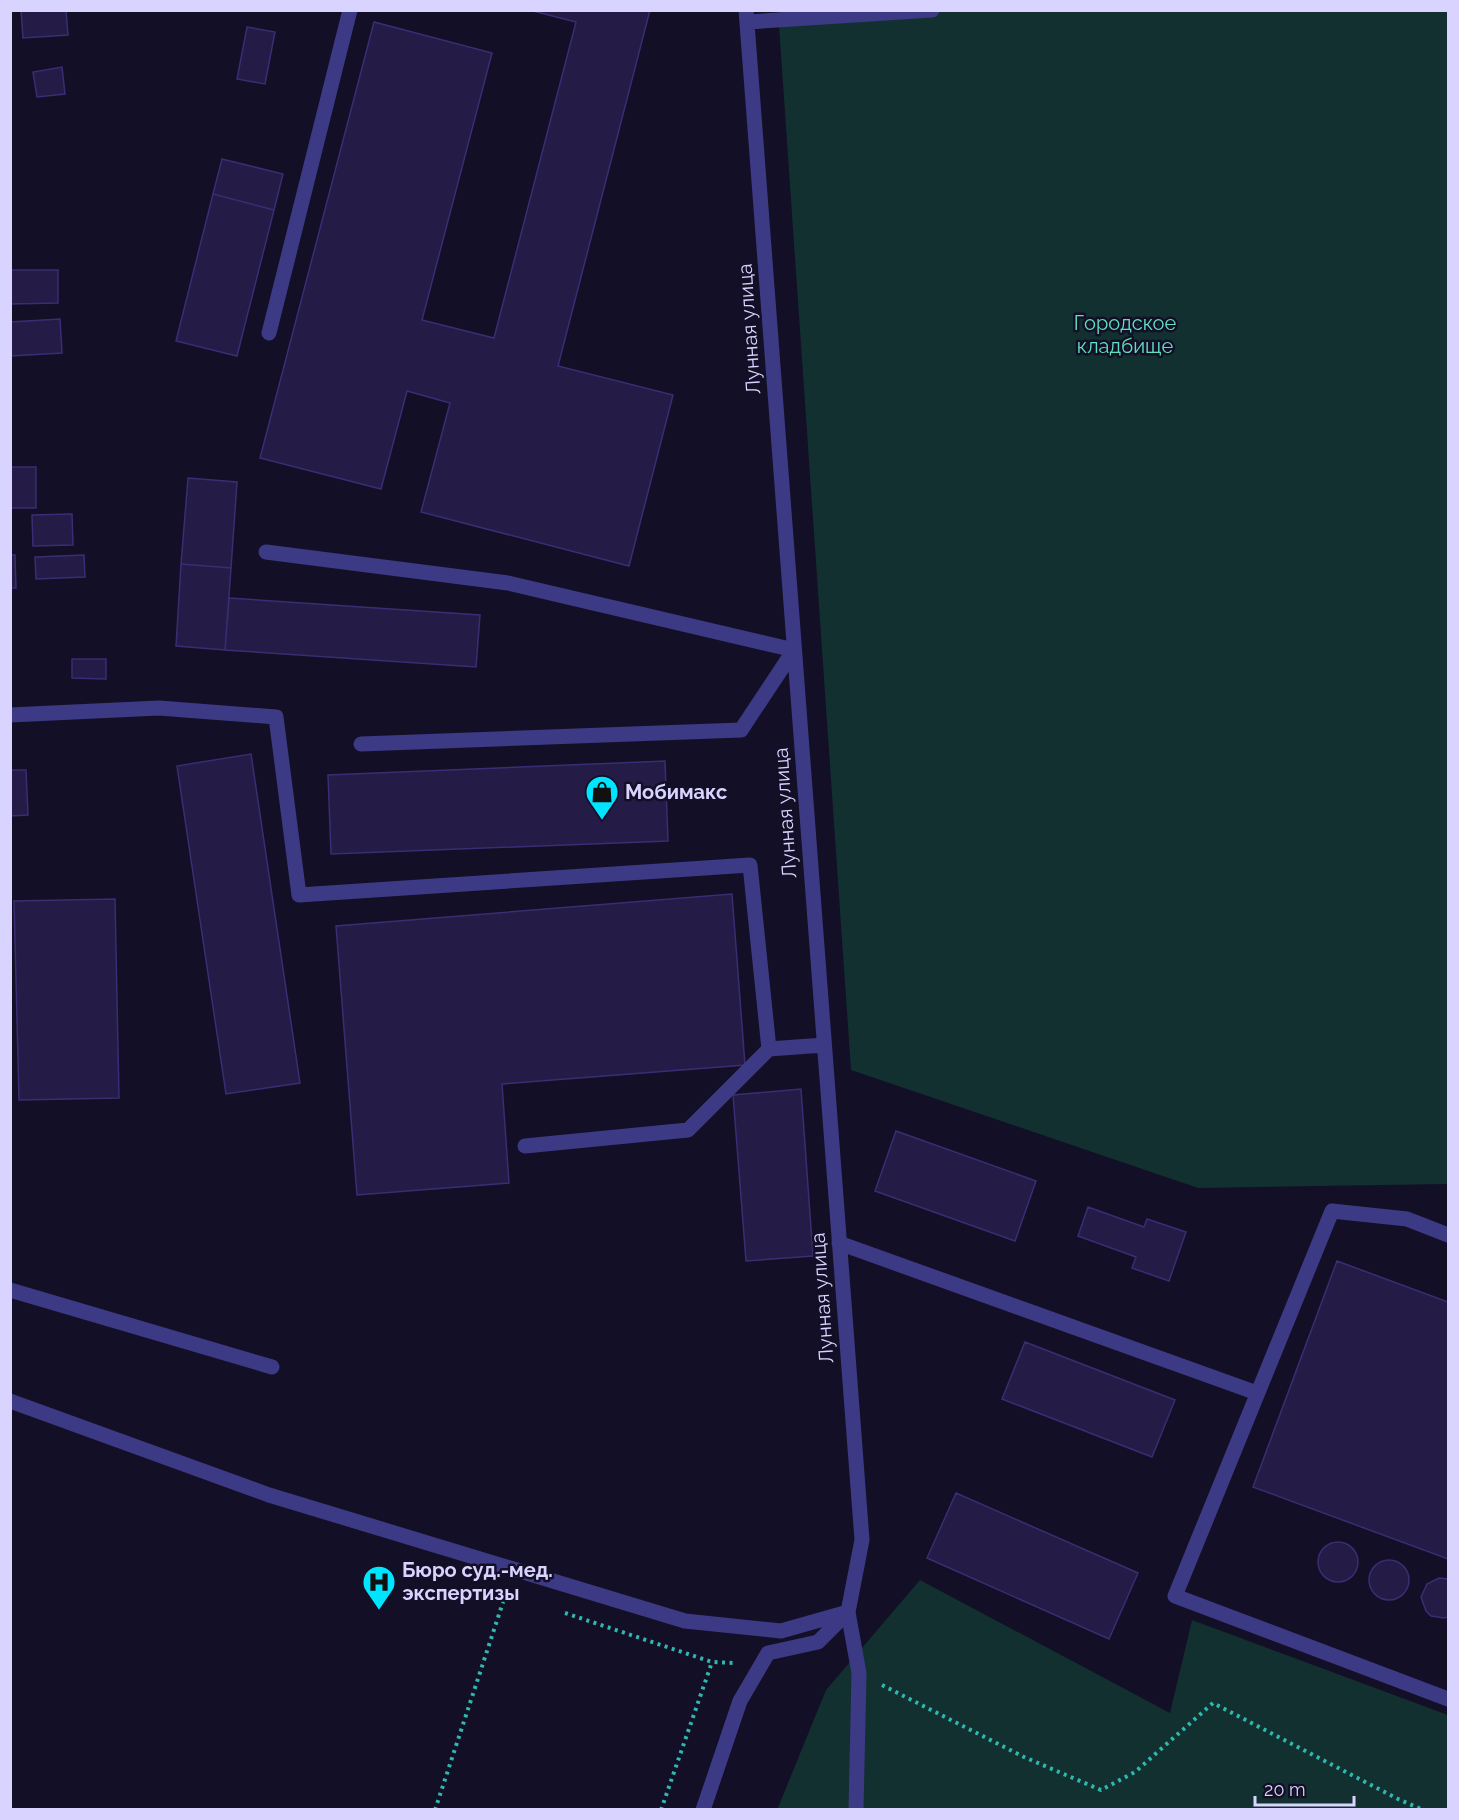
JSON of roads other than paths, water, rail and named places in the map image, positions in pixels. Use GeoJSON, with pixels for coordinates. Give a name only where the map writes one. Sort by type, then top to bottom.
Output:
{"type":"FeatureCollection","features":[{"type":"Feature","properties":{"kind":"street"},"geometry":{"type":"LineString","coordinates":[[269,333],[350,10]]}},
{"type":"Feature","properties":{"kind":"street"},"geometry":{"type":"LineString","coordinates":[[746,16],[932,10]]}},
{"type":"Feature","properties":{"kind":"street","name":"Лунная улица"},"geometry":{"type":"LineString","coordinates":[[746,16],[862,1540],[848,1612]]}},
{"type":"Feature","properties":{"kind":"street"},"geometry":{"type":"LineString","coordinates":[[266,552],[508,583],[794,650],[741,730],[361,744]]}},
{"type":"Feature","properties":{"kind":"street"},"geometry":{"type":"LineString","coordinates":[[10,715],[159,708],[276,717],[299,895],[750,865],[769,1049]]}},
{"type":"Feature","properties":{"kind":"street"},"geometry":{"type":"LineString","coordinates":[[525,1146],[688,1130],[769,1049],[824,1045]]}},
{"type":"Feature","properties":{"kind":"street"},"geometry":{"type":"LineString","coordinates":[[1449,1235],[1407,1220],[1332,1211],[1175,1596],[1449,1699]]}},
{"type":"Feature","properties":{"kind":"street"},"geometry":{"type":"LineString","coordinates":[[839,1243],[1257,1393]]}},
{"type":"Feature","properties":{"kind":"street"},"geometry":{"type":"LineString","coordinates":[[10,1290],[272,1367]]}},
{"type":"Feature","properties":{"kind":"street"},"geometry":{"type":"LineString","coordinates":[[10,1401],[269,1496],[685,1621],[781,1631],[848,1612]]}},
{"type":"Feature","properties":{"kind":"street"},"geometry":{"type":"LineString","coordinates":[[704,1809],[740,1701],[768,1653],[818,1642],[848,1612]]}},
{"type":"Feature","properties":{"kind":"street"},"geometry":{"type":"LineString","coordinates":[[848,1612],[859,1673],[856,1809]]}},
{"type":"Feature","properties":{"kind":"place","name":"Мобимакс"},"geometry":{"type":"Point","coordinates":[602,821]}},
{"type":"Feature","properties":{"kind":"place","name":"Бюро суд.-мед. экспертизы"},"geometry":{"type":"Point","coordinates":[379,1611]}},
{"type":"Feature","properties":{"kind":"park label","name":"Городское кладбище"},"geometry":{"type":"Point","coordinates":[1125,334]}}]}
